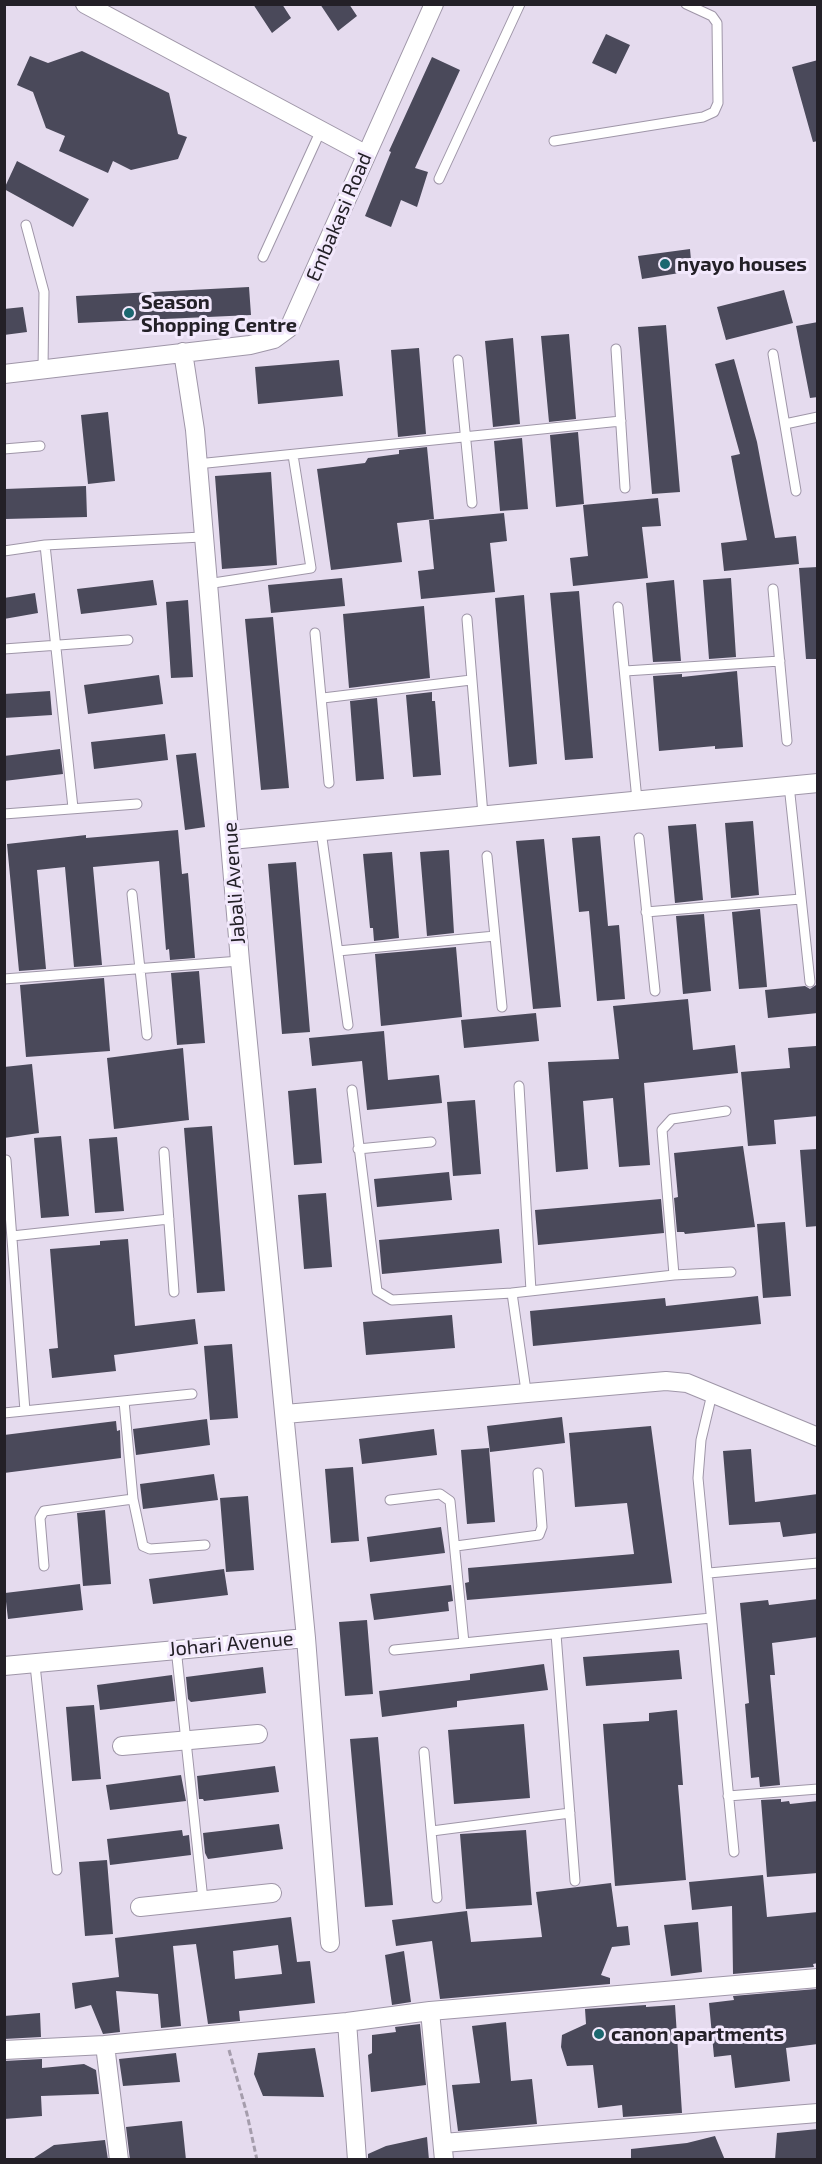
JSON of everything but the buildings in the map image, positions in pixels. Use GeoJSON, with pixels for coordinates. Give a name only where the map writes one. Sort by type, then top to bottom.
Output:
{"type":"FeatureCollection","features":[{"type":"Feature","properties":{"kind":"street"},"geometry":{"type":"LineString","coordinates":[[85,4],[365,154]]}},
{"type":"Feature","properties":{"kind":"street","name":"Embakasi Road"},"geometry":{"type":"LineString","coordinates":[[4,374],[274,339],[289,328],[434,4]]}},
{"type":"Feature","properties":{"kind":"street","name":"Jabali Avenue"},"geometry":{"type":"LineString","coordinates":[[183,352],[197,464],[240,961],[285,1414]]}},
{"type":"Feature","properties":{"kind":"street"},"geometry":{"type":"LineString","coordinates":[[231,840],[818,783]]}},
{"type":"Feature","properties":{"kind":"street"},"geometry":{"type":"LineString","coordinates":[[285,1414],[654,1380],[687,1383],[818,1437]]}},
{"type":"Feature","properties":{"kind":"street","name":"Johari Avenue"},"geometry":{"type":"LineString","coordinates":[[4,1666],[35,1665],[176,1648],[306,1638],[285,1414]]}},
{"type":"Feature","properties":{"kind":"street"},"geometry":{"type":"LineString","coordinates":[[306,1638],[330,1943]]}},
{"type":"Feature","properties":{"kind":"street"},"geometry":{"type":"LineString","coordinates":[[122,1746],[258,1734]]}},
{"type":"Feature","properties":{"kind":"street"},"geometry":{"type":"LineString","coordinates":[[140,1907],[272,1893]]}},
{"type":"Feature","properties":{"kind":"street"},"geometry":{"type":"LineString","coordinates":[[4,2050],[105,2046],[347,2022],[430,2011],[818,1978]]}},
{"type":"Feature","properties":{"kind":"street"},"geometry":{"type":"LineString","coordinates":[[430,2011],[444,2152],[818,2113]]}},
{"type":"Feature","properties":{"kind":"street"},"geometry":{"type":"LineString","coordinates":[[347,2022],[357,2160]]}},
{"type":"Feature","properties":{"kind":"street"},"geometry":{"type":"LineString","coordinates":[[105,2046],[119,2160]]}},
{"type":"Feature","properties":{"kind":"lane"},"geometry":{"type":"LineString","coordinates":[[439,179],[520,4]]}},
{"type":"Feature","properties":{"kind":"lane"},"geometry":{"type":"LineString","coordinates":[[554,141],[703,117],[714,112],[718,102],[717,22],[712,16],[686,4]]}},
{"type":"Feature","properties":{"kind":"lane"},"geometry":{"type":"LineString","coordinates":[[263,257],[321,130]]}},
{"type":"Feature","properties":{"kind":"lane"},"geometry":{"type":"LineString","coordinates":[[26,225],[44,292],[43,369]]}},
{"type":"Feature","properties":{"kind":"lane"},"geometry":{"type":"LineString","coordinates":[[616,348],[625,488]]}},
{"type":"Feature","properties":{"kind":"lane"},"geometry":{"type":"LineString","coordinates":[[774,354],[796,491]]}},
{"type":"Feature","properties":{"kind":"lane"},"geometry":{"type":"LineString","coordinates":[[458,360],[472,503]]}},
{"type":"Feature","properties":{"kind":"lane"},"geometry":{"type":"LineString","coordinates":[[785,424],[818,417]]}},
{"type":"Feature","properties":{"kind":"lane"},"geometry":{"type":"LineString","coordinates":[[197,464],[621,421]]}},
{"type":"Feature","properties":{"kind":"lane"},"geometry":{"type":"LineString","coordinates":[[4,449],[40,446]]}},
{"type":"Feature","properties":{"kind":"lane"},"geometry":{"type":"LineString","coordinates":[[207,584],[311,568],[293,455]]}},
{"type":"Feature","properties":{"kind":"lane"},"geometry":{"type":"LineString","coordinates":[[4,550],[45,545],[202,537]]}},
{"type":"Feature","properties":{"kind":"lane"},"geometry":{"type":"LineString","coordinates":[[45,545],[73,808]]}},
{"type":"Feature","properties":{"kind":"lane"},"geometry":{"type":"LineString","coordinates":[[773,589],[787,741]]}},
{"type":"Feature","properties":{"kind":"lane"},"geometry":{"type":"LineString","coordinates":[[618,608],[637,800]]}},
{"type":"Feature","properties":{"kind":"lane"},"geometry":{"type":"LineString","coordinates":[[467,619],[483,815]]}},
{"type":"Feature","properties":{"kind":"lane"},"geometry":{"type":"LineString","coordinates":[[315,633],[323,698],[329,783]]}},
{"type":"Feature","properties":{"kind":"lane"},"geometry":{"type":"LineString","coordinates":[[4,649],[128,640]]}},
{"type":"Feature","properties":{"kind":"lane"},"geometry":{"type":"LineString","coordinates":[[625,671],[780,661]]}},
{"type":"Feature","properties":{"kind":"lane"},"geometry":{"type":"LineString","coordinates":[[323,698],[471,680]]}},
{"type":"Feature","properties":{"kind":"lane"},"geometry":{"type":"LineString","coordinates":[[789,785],[810,982]]}},
{"type":"Feature","properties":{"kind":"lane"},"geometry":{"type":"LineString","coordinates":[[4,814],[137,804]]}},
{"type":"Feature","properties":{"kind":"lane"},"geometry":{"type":"LineString","coordinates":[[321,831],[348,1025]]}},
{"type":"Feature","properties":{"kind":"lane"},"geometry":{"type":"LineString","coordinates":[[639,838],[655,991]]}},
{"type":"Feature","properties":{"kind":"lane"},"geometry":{"type":"LineString","coordinates":[[487,856],[502,1006]]}},
{"type":"Feature","properties":{"kind":"lane"},"geometry":{"type":"LineString","coordinates":[[132,894],[147,1035]]}},
{"type":"Feature","properties":{"kind":"lane"},"geometry":{"type":"LineString","coordinates":[[646,912],[801,899]]}},
{"type":"Feature","properties":{"kind":"lane"},"geometry":{"type":"LineString","coordinates":[[338,951],[495,936]]}},
{"type":"Feature","properties":{"kind":"lane"},"geometry":{"type":"LineString","coordinates":[[4,979],[240,961]]}},
{"type":"Feature","properties":{"kind":"lane"},"geometry":{"type":"LineString","coordinates":[[519,1086],[531,1291]]}},
{"type":"Feature","properties":{"kind":"lane"},"geometry":{"type":"LineString","coordinates":[[352,1090],[377,1291],[392,1300],[512,1293],[674,1275],[731,1272]]}},
{"type":"Feature","properties":{"kind":"lane"},"geometry":{"type":"LineString","coordinates":[[674,1275],[662,1130],[672,1119],[726,1111]]}},
{"type":"Feature","properties":{"kind":"lane"},"geometry":{"type":"LineString","coordinates":[[358,1149],[431,1142]]}},
{"type":"Feature","properties":{"kind":"lane"},"geometry":{"type":"LineString","coordinates":[[164,1152],[174,1292]]}},
{"type":"Feature","properties":{"kind":"lane"},"geometry":{"type":"LineString","coordinates":[[6,1160],[25,1411]]}},
{"type":"Feature","properties":{"kind":"lane"},"geometry":{"type":"LineString","coordinates":[[12,1236],[169,1219]]}},
{"type":"Feature","properties":{"kind":"lane"},"geometry":{"type":"LineString","coordinates":[[512,1293],[526,1391]]}},
{"type":"Feature","properties":{"kind":"lane"},"geometry":{"type":"LineString","coordinates":[[4,1413],[192,1394]]}},
{"type":"Feature","properties":{"kind":"lane"},"geometry":{"type":"LineString","coordinates":[[712,1394],[701,1440],[698,1478],[709,1573],[711,1618],[734,1852]]}},
{"type":"Feature","properties":{"kind":"lane"},"geometry":{"type":"LineString","coordinates":[[124,1401],[133,1499],[143,1546],[150,1549],[206,1545]]}},
{"type":"Feature","properties":{"kind":"lane"},"geometry":{"type":"LineString","coordinates":[[456,1546],[539,1535],[542,1527],[538,1473]]}},
{"type":"Feature","properties":{"kind":"lane"},"geometry":{"type":"LineString","coordinates":[[390,1500],[440,1494],[447,1498],[451,1505],[464,1642]]}},
{"type":"Feature","properties":{"kind":"lane"},"geometry":{"type":"LineString","coordinates":[[44,1566],[40,1518],[44,1511],[133,1499]]}},
{"type":"Feature","properties":{"kind":"lane"},"geometry":{"type":"LineString","coordinates":[[709,1573],[818,1563]]}},
{"type":"Feature","properties":{"kind":"lane"},"geometry":{"type":"LineString","coordinates":[[394,1650],[711,1618]]}},
{"type":"Feature","properties":{"kind":"lane"},"geometry":{"type":"LineString","coordinates":[[556,1634],[575,1881]]}},
{"type":"Feature","properties":{"kind":"lane"},"geometry":{"type":"LineString","coordinates":[[176,1648],[203,1900]]}},
{"type":"Feature","properties":{"kind":"lane"},"geometry":{"type":"LineString","coordinates":[[35,1665],[57,1870]]}},
{"type":"Feature","properties":{"kind":"lane"},"geometry":{"type":"LineString","coordinates":[[424,1752],[437,1898]]}},
{"type":"Feature","properties":{"kind":"lane"},"geometry":{"type":"LineString","coordinates":[[728,1796],[818,1789]]}},
{"type":"Feature","properties":{"kind":"lane"},"geometry":{"type":"LineString","coordinates":[[432,1831],[570,1813]]}},
{"type":"Feature","properties":{"kind":"path"},"geometry":{"type":"LineString","coordinates":[[224,2034],[247,2114],[257,2160]]}},
{"type":"Feature","properties":{"kind":"place","name":"nyayo houses"},"geometry":{"type":"Point","coordinates":[665,264]}},
{"type":"Feature","properties":{"kind":"place","name":"Season Shopping Centre"},"geometry":{"type":"Point","coordinates":[129,313]}},
{"type":"Feature","properties":{"kind":"place","name":"canon apartments"},"geometry":{"type":"Point","coordinates":[599,2034]}}]}
